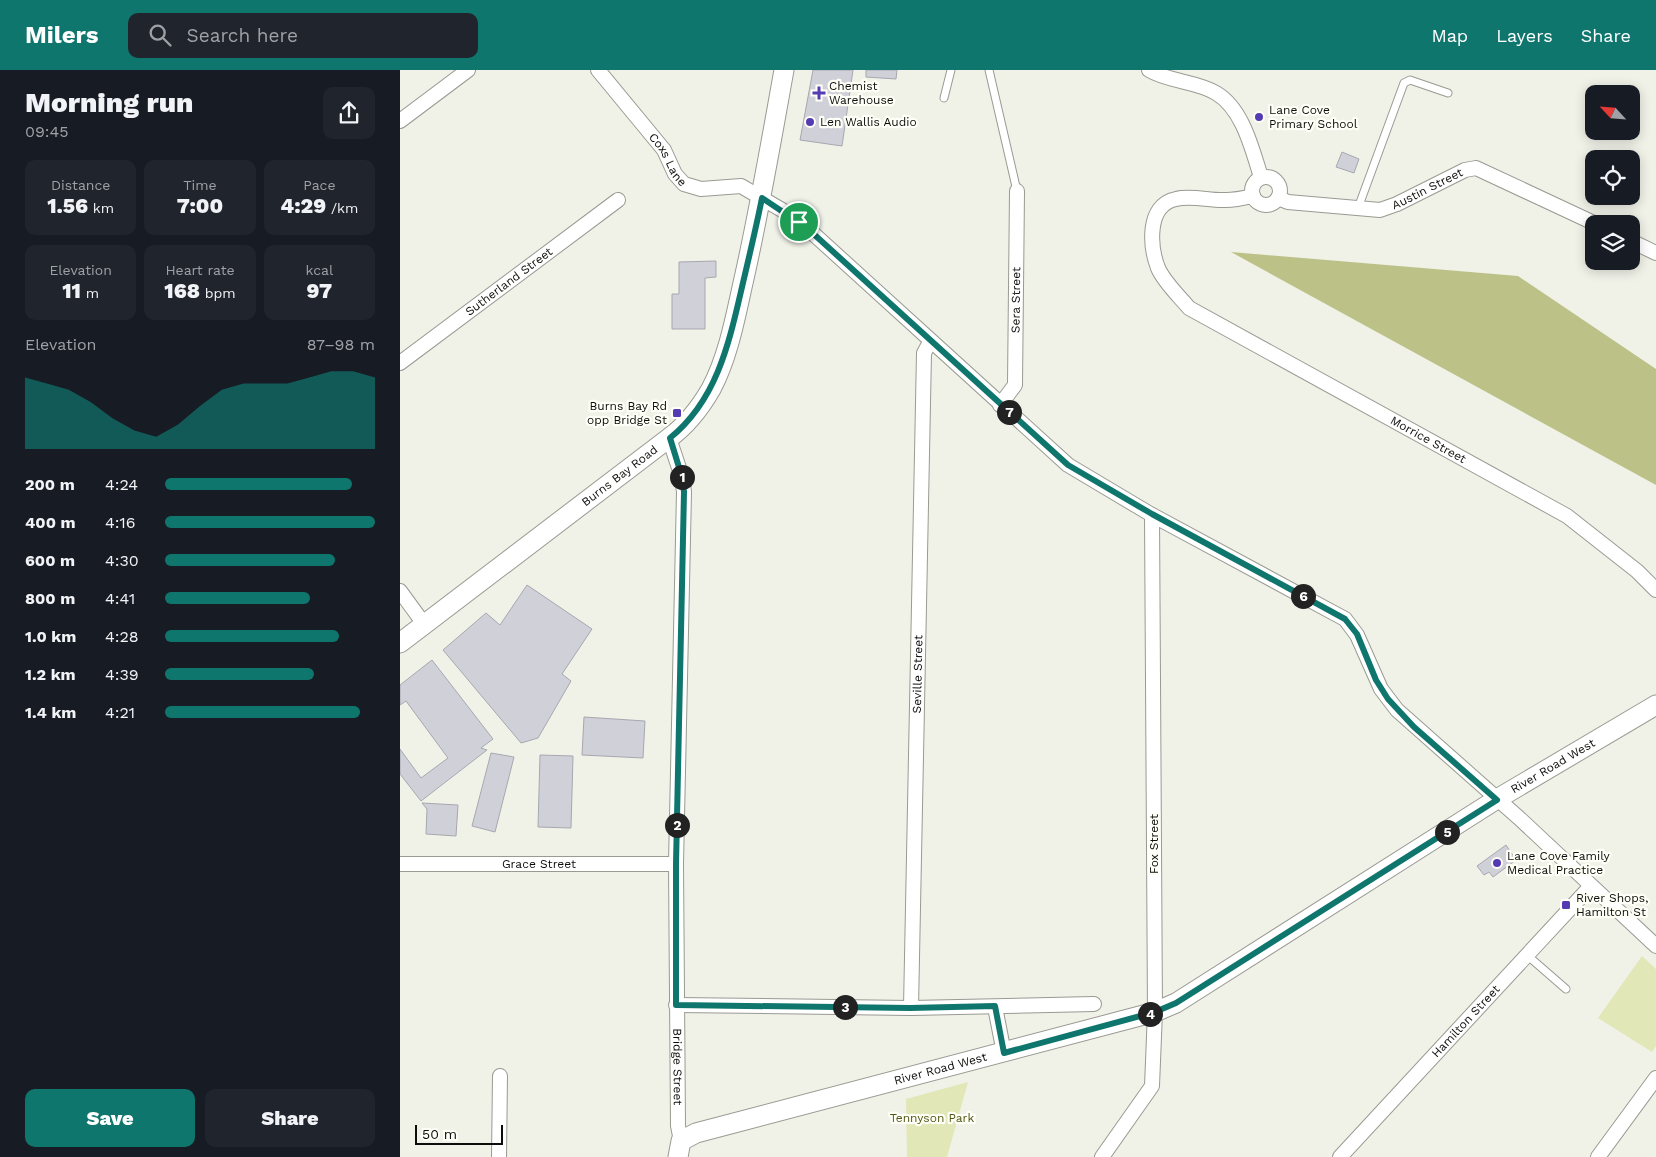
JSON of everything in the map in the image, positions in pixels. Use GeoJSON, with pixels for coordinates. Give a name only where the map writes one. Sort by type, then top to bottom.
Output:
{"type":"FeatureCollection","features":[{"type":"Feature","properties":{"kind":"main road","name":"Burns Bay Road"},"geometry":{"type":"LineString","coordinates":[[400,643],[670,438],[693,416],[710,390],[721,367],[736,311],[762,198],[784,70]]}},
{"type":"Feature","properties":{"kind":"main road","name":"River Road West"},"geometry":{"type":"LineString","coordinates":[[680,1149],[696,1133],[1004,1053],[1155,1012],[1176,1003],[1497,800],[1656,705]]}},
{"type":"Feature","properties":{"kind":"street"},"geometry":{"type":"LineString","coordinates":[[400,121],[468,70]]}},
{"type":"Feature","properties":{"kind":"street","name":"Coxs Lane"},"geometry":{"type":"LineString","coordinates":[[598,70],[664,150],[675,174],[684,184],[701,190],[735,185],[747,189],[762,198],[807,228],[930,342],[1068,465],[1152,514],[1345,619],[1357,634],[1376,680],[1392,704],[1656,946]]}},
{"type":"Feature","properties":{"kind":"street"},"geometry":{"type":"LineString","coordinates":[[1149,70],[1216,92],[1233,108],[1250,142],[1261,177]]}},
{"type":"Feature","properties":{"kind":"street","name":"Austin Street"},"geometry":{"type":"LineString","coordinates":[[1278,198],[1288,202],[1380,210],[1397,204],[1465,170],[1476,168],[1585,219]]}},
{"type":"Feature","properties":{"kind":"street"},"geometry":{"type":"LineString","coordinates":[[1261,177],[1270,177],[1277,182],[1281,190],[1278,198],[1272,204],[1263,205],[1253,196],[1252,186],[1261,177]]}},
{"type":"Feature","properties":{"kind":"street","name":"Sera Street"},"geometry":{"type":"LineString","coordinates":[[1000,405],[1015,385],[1017,191]]}},
{"type":"Feature","properties":{"kind":"street","name":"Morrice Street"},"geometry":{"type":"LineString","coordinates":[[1253,196],[1226,200],[1179,198],[1166,203],[1159,210],[1152,226],[1152,236],[1159,269],[1189,308],[1567,516],[1637,571],[1656,590]]}},
{"type":"Feature","properties":{"kind":"street","name":"Sutherland Street"},"geometry":{"type":"LineString","coordinates":[[400,363],[618,200]]}},
{"type":"Feature","properties":{"kind":"street"},"geometry":{"type":"LineString","coordinates":[[1640,245],[1656,253]]}},
{"type":"Feature","properties":{"kind":"street","name":"Seville Street"},"geometry":{"type":"LineString","coordinates":[[910,1008],[924,353],[930,342]]}},
{"type":"Feature","properties":{"kind":"street","name":"Bridge Street"},"geometry":{"type":"LineString","coordinates":[[670,438],[682,477],[684,492],[676,864],[676,1005],[680,1149]]}},
{"type":"Feature","properties":{"kind":"street","name":"Fox Street"},"geometry":{"type":"LineString","coordinates":[[1102,1157],[1152,1086],[1155,1012],[1152,514]]}},
{"type":"Feature","properties":{"kind":"street"},"geometry":{"type":"LineString","coordinates":[[400,591],[424,624]]}},
{"type":"Feature","properties":{"kind":"street","name":"Grace Street"},"geometry":{"type":"LineString","coordinates":[[400,864],[676,864]]}},
{"type":"Feature","properties":{"kind":"street","name":"Hamilton Street"},"geometry":{"type":"LineString","coordinates":[[1340,1157],[1591,886]]}},
{"type":"Feature","properties":{"kind":"street"},"geometry":{"type":"LineString","coordinates":[[676,1005],[910,1008],[1094,1004]]}},
{"type":"Feature","properties":{"kind":"street"},"geometry":{"type":"LineString","coordinates":[[995,1006],[1004,1053]]}},
{"type":"Feature","properties":{"kind":"street"},"geometry":{"type":"LineString","coordinates":[[499,1157],[500,1076]]}},
{"type":"Feature","properties":{"kind":"street"},"geometry":{"type":"LineString","coordinates":[[1598,1157],[1656,1078]]}},
{"type":"Feature","properties":{"kind":"lane"},"geometry":{"type":"LineString","coordinates":[[944,98],[951,70]]}},
{"type":"Feature","properties":{"kind":"lane"},"geometry":{"type":"LineString","coordinates":[[989,70],[1017,191]]}},
{"type":"Feature","properties":{"kind":"lane"},"geometry":{"type":"LineString","coordinates":[[1358,209],[1404,83],[1410,80],[1448,93]]}},
{"type":"Feature","properties":{"kind":"lane"},"geometry":{"type":"LineString","coordinates":[[1528,956],[1566,989]]}},
{"type":"Feature","properties":{"kind":"green space"},"geometry":{"type":"Polygon","coordinates":[[[1231,252],[1518,276],[1656,369],[1656,485],[1231,252]]]}},
{"type":"Feature","properties":{"kind":"green space"},"geometry":{"type":"Polygon","coordinates":[[[1642,956],[1656,969],[1656,1046],[1652,1052],[1598,1018],[1642,956]]]}},
{"type":"Feature","properties":{"kind":"green space","name":"Tennyson Park"},"geometry":{"type":"Polygon","coordinates":[[[968,1082],[947,1157],[907,1157],[906,1099],[968,1082]]]}},
{"type":"Feature","properties":{"kind":"building"},"geometry":{"type":"Polygon","coordinates":[[[813,70],[853,70],[842,146],[800,140],[813,70]]]}},
{"type":"Feature","properties":{"kind":"building"},"geometry":{"type":"Polygon","coordinates":[[[866,70],[897,70],[896,79],[866,77],[866,70]]]}},
{"type":"Feature","properties":{"kind":"building"},"geometry":{"type":"Polygon","coordinates":[[[1342,152],[1359,159],[1354,173],[1336,167],[1342,152]]]}},
{"type":"Feature","properties":{"kind":"building"},"geometry":{"type":"Polygon","coordinates":[[[716,261],[716,277],[705,278],[705,329],[672,329],[672,294],[679,294],[679,262],[716,261]]]}},
{"type":"Feature","properties":{"kind":"building"},"geometry":{"type":"Polygon","coordinates":[[[527,585],[592,629],[562,674],[571,681],[538,738],[521,743],[443,650],[486,613],[500,625],[527,585]]]}},
{"type":"Feature","properties":{"kind":"building"},"geometry":{"type":"Polygon","coordinates":[[[432,660],[493,739],[481,748],[487,750],[421,801],[400,774],[400,749],[421,778],[448,758],[406,701],[400,705],[400,685],[432,660]]]}},
{"type":"Feature","properties":{"kind":"building"},"geometry":{"type":"Polygon","coordinates":[[[584,717],[645,721],[643,758],[582,755],[584,717]]]}},
{"type":"Feature","properties":{"kind":"building"},"geometry":{"type":"Polygon","coordinates":[[[491,753],[514,757],[495,832],[472,826],[491,753]]]}},
{"type":"Feature","properties":{"kind":"building"},"geometry":{"type":"Polygon","coordinates":[[[540,755],[573,756],[571,828],[538,827],[540,755]]]}},
{"type":"Feature","properties":{"kind":"building"},"geometry":{"type":"Polygon","coordinates":[[[422,803],[458,805],[456,836],[426,834],[427,809],[422,803]]]}},
{"type":"Feature","properties":{"kind":"building","name":"Lane Cove Family Medical Practice"},"geometry":{"type":"Polygon","coordinates":[[[1506,845],[1516,860],[1493,877],[1489,872],[1484,875],[1477,866],[1506,845]]]}},
{"type":"Feature","properties":{"kind":"place","name":"Chemist Warehouse"},"geometry":{"type":"Point","coordinates":[819,93]}},
{"type":"Feature","properties":{"kind":"place","name":"Lane Cove Primary School"},"geometry":{"type":"Point","coordinates":[1259,117]}},
{"type":"Feature","properties":{"kind":"place","name":"Len Wallis Audio"},"geometry":{"type":"Point","coordinates":[810,122]}},
{"type":"Feature","properties":{"kind":"place","name":"Burns Bay Rd opp Bridge St"},"geometry":{"type":"Point","coordinates":[677,413]}},
{"type":"Feature","properties":{"kind":"place","name":"Lane Cove Family Medical Practice"},"geometry":{"type":"Point","coordinates":[1497,863]}},
{"type":"Feature","properties":{"kind":"place","name":"River Shops, Hamilton St"},"geometry":{"type":"Point","coordinates":[1566,905]}},
{"type":"Feature","properties":{"kind":"route"},"geometry":{"type":"LineString","coordinates":[[762,198],[799,222],[1068,465],[1152,514],[1345,619],[1357,634],[1380,689],[1397,710],[1497,800],[1176,1003],[1155,1012],[1004,1053],[995,1006],[910,1008],[676,1005],[676,864],[684,492],[682,477],[670,438],[693,416],[710,390],[721,367],[762,198]]}}]}
